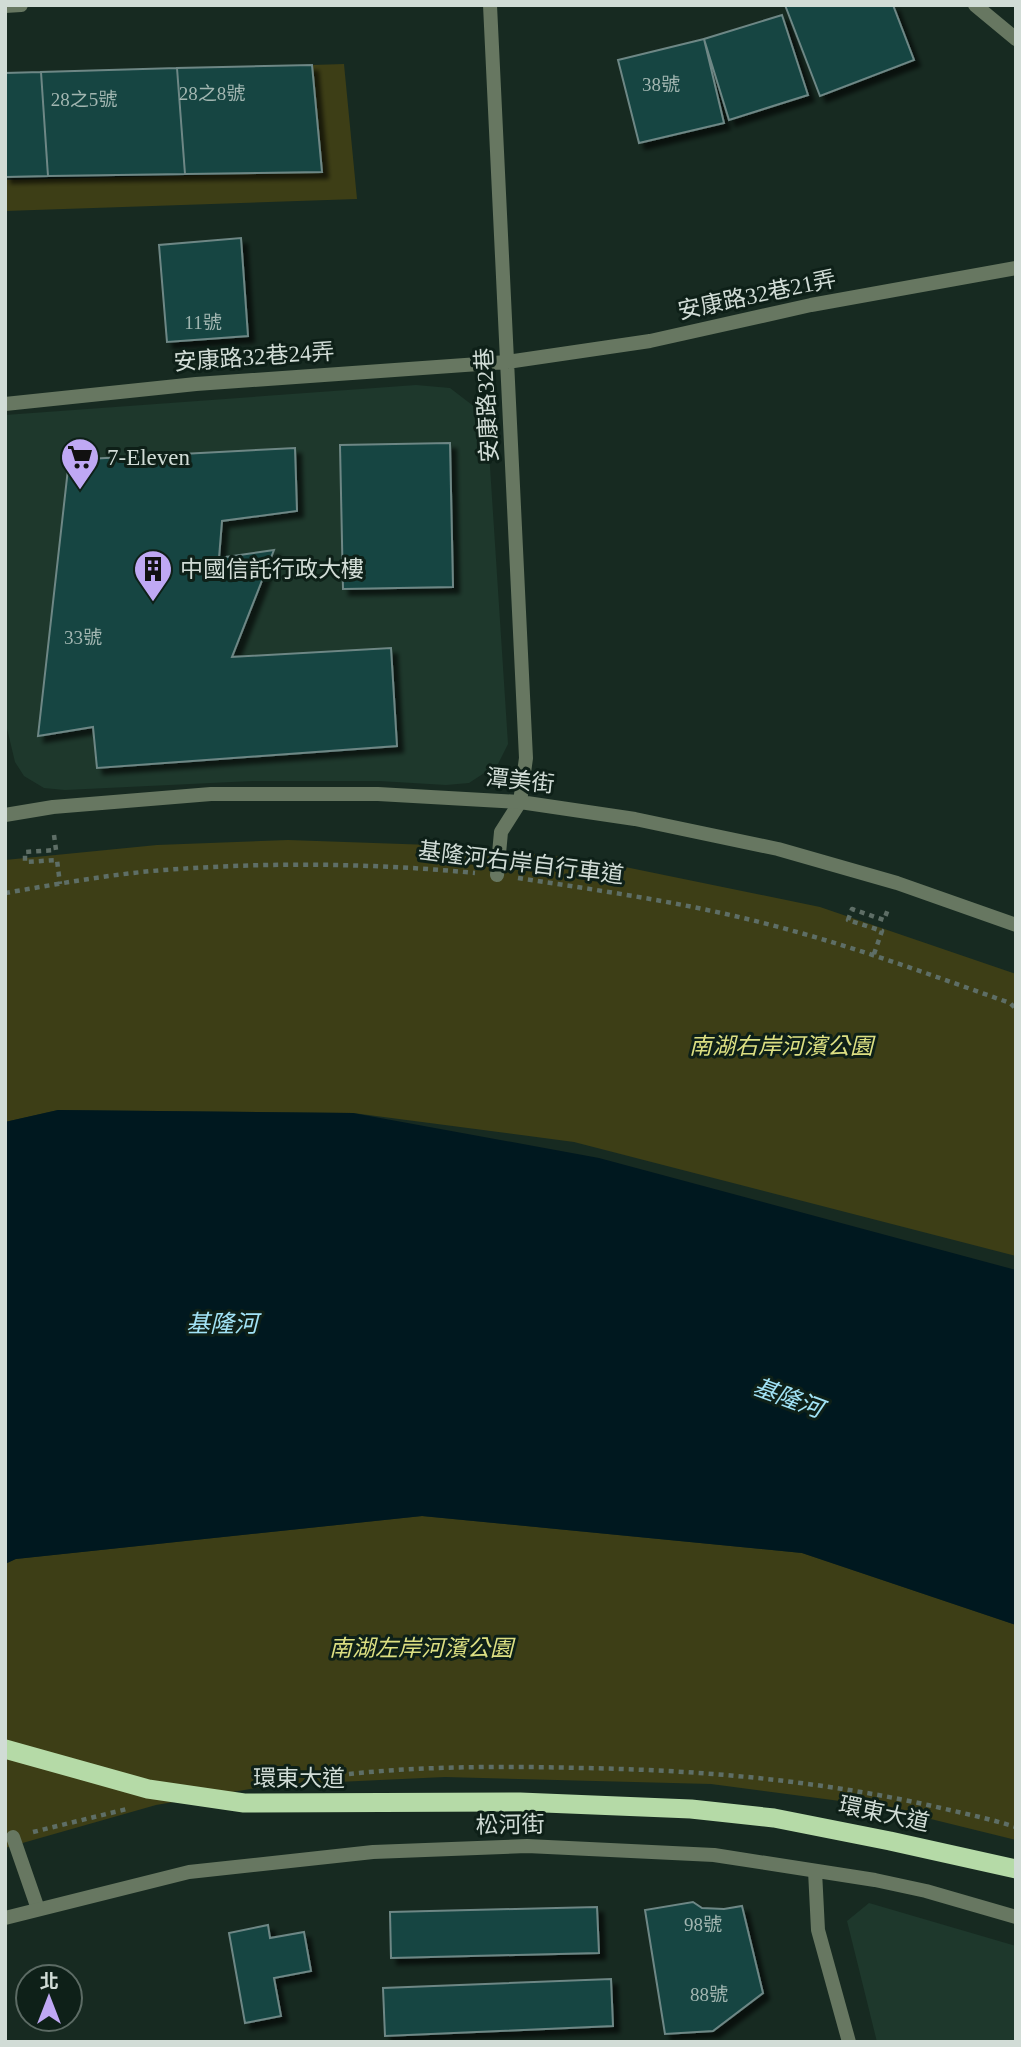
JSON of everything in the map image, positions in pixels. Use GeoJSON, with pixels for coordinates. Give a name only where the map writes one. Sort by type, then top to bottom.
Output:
{"type":"FeatureCollection","features":[{"type":"Feature","properties":{"kind":"highway","name":"環東大道"},"geometry":{"type":"LineString","coordinates":[[5,1749],[148,1789],[244,1803],[520,1802],[691,1808],[774,1818],[1016,1869]]}},
{"type":"Feature","properties":{"kind":"street"},"geometry":{"type":"LineString","coordinates":[[5,6],[21,5]]}},
{"type":"Feature","properties":{"kind":"street","name":"安康路32巷"},"geometry":{"type":"LineString","coordinates":[[490,5],[526,758],[520,802]]}},
{"type":"Feature","properties":{"kind":"street"},"geometry":{"type":"LineString","coordinates":[[975,5],[1016,39]]}},
{"type":"Feature","properties":{"kind":"street","name":"安康路32巷21弄"},"geometry":{"type":"LineString","coordinates":[[507,362],[650,341],[811,305],[1016,268]]}},
{"type":"Feature","properties":{"kind":"street","name":"安康路32巷24弄"},"geometry":{"type":"LineString","coordinates":[[5,404],[196,384],[507,362]]}},
{"type":"Feature","properties":{"kind":"street","name":"潭美街"},"geometry":{"type":"LineString","coordinates":[[6,809],[211,794],[378,794],[520,802],[635,819],[778,849],[897,883],[1016,925]]}},
{"type":"Feature","properties":{"kind":"street"},"geometry":{"type":"LineString","coordinates":[[497,875],[501,832],[520,802]]}},
{"type":"Feature","properties":{"kind":"street"},"geometry":{"type":"LineString","coordinates":[[13,1837],[38,1909]]}},
{"type":"Feature","properties":{"kind":"street","name":"松河街"},"geometry":{"type":"LineString","coordinates":[[5,1918],[189,1872],[373,1852],[527,1846],[714,1855],[926,1891],[1016,1917]]}},
{"type":"Feature","properties":{"kind":"street"},"geometry":{"type":"LineString","coordinates":[[815,1871],[818,1930],[849,2042]]}},
{"type":"Feature","properties":{"kind":"path"},"geometry":{"type":"LineString","coordinates":[[54,835],[56,850],[25,852],[25,862],[57,860],[60,884]]}},
{"type":"Feature","properties":{"kind":"path","name":"基隆河右岸自行車道"},"geometry":{"type":"LineString","coordinates":[[5,893],[162,870],[289,864],[395,865],[497,875],[640,896],[770,924],[874,954],[1010,1003],[1016,1009]]}},
{"type":"Feature","properties":{"kind":"path"},"geometry":{"type":"LineString","coordinates":[[874,954],[882,931],[848,920],[852,909],[884,920],[888,909]]}},
{"type":"Feature","properties":{"kind":"shaded area"},"geometry":{"type":"Polygon","coordinates":[[[416,385],[450,388],[480,411],[488,436],[508,744],[498,764],[469,783],[446,785],[379,781],[253,781],[65,790],[44,788],[24,776],[15,762],[5,720],[5,415],[416,385]]]}},
{"type":"Feature","properties":{"kind":"shaded area"},"geometry":{"type":"Polygon","coordinates":[[[869,1903],[1016,1946],[1016,2042],[877,2042],[847,1921],[869,1903]]]}},
{"type":"Feature","properties":{"kind":"green space"},"geometry":{"type":"Polygon","coordinates":[[[344,64],[357,199],[5,211],[5,180],[321,172],[312,65],[344,64]]]}},
{"type":"Feature","properties":{"kind":"green space","name":"南湖右岸河濱公園"},"geometry":{"type":"Polygon","coordinates":[[[288,840],[460,846],[591,860],[820,907],[1016,974],[1016,1256],[574,1142],[353,1113],[58,1110],[5,1122],[5,860],[157,845],[288,840]]]}},
{"type":"Feature","properties":{"kind":"green space","name":"南湖左岸河濱公園"},"geometry":{"type":"Polygon","coordinates":[[[422,1516],[802,1553],[1016,1625],[1016,1840],[878,1806],[711,1784],[445,1777],[273,1785],[156,1805],[5,1848],[5,1564],[15,1559],[422,1516]]]}},
{"type":"Feature","properties":{"kind":"water","name":"基隆河"},"geometry":{"type":"Polygon","coordinates":[[[58,1110],[353,1113],[599,1158],[1016,1270],[1016,1625],[802,1553],[422,1516],[16,1559],[5,1564],[5,1122],[58,1110]]]}},
{"type":"Feature","properties":{"kind":"building"},"geometry":{"type":"Polygon","coordinates":[[[785,5],[893,5],[914,60],[820,96],[785,5]]]}},
{"type":"Feature","properties":{"kind":"building"},"geometry":{"type":"Polygon","coordinates":[[[782,15],[808,95],[729,120],[704,39],[782,15]]]}},
{"type":"Feature","properties":{"kind":"building"},"geometry":{"type":"Polygon","coordinates":[[[704,39],[724,123],[639,143],[618,60],[704,39]]]}},
{"type":"Feature","properties":{"kind":"building"},"geometry":{"type":"Polygon","coordinates":[[[312,65],[322,172],[185,174],[177,68],[312,65]]]}},
{"type":"Feature","properties":{"kind":"building"},"geometry":{"type":"Polygon","coordinates":[[[177,68],[185,174],[48,176],[41,72],[177,68]]]}},
{"type":"Feature","properties":{"kind":"building"},"geometry":{"type":"Polygon","coordinates":[[[41,72],[48,176],[5,177],[5,73],[41,72]]]}},
{"type":"Feature","properties":{"kind":"building"},"geometry":{"type":"Polygon","coordinates":[[[241,238],[248,336],[167,342],[159,245],[241,238]]]}},
{"type":"Feature","properties":{"kind":"building"},"geometry":{"type":"Polygon","coordinates":[[[450,443],[453,587],[343,589],[340,445],[450,443]]]}},
{"type":"Feature","properties":{"kind":"building","name":"中國信託行政大樓"},"geometry":{"type":"Polygon","coordinates":[[[295,448],[297,511],[222,521],[219,558],[274,550],[232,657],[391,648],[397,746],[97,768],[93,727],[38,736],[69,460],[295,448]]]}},
{"type":"Feature","properties":{"kind":"building"},"geometry":{"type":"Polygon","coordinates":[[[693,1902],[702,1908],[742,1906],[763,1993],[713,2031],[665,2034],[645,1910],[693,1902]]]}},
{"type":"Feature","properties":{"kind":"building"},"geometry":{"type":"Polygon","coordinates":[[[597,1907],[599,1953],[391,1958],[390,1912],[597,1907]]]}},
{"type":"Feature","properties":{"kind":"building"},"geometry":{"type":"Polygon","coordinates":[[[268,1925],[270,1938],[304,1932],[311,1971],[274,1978],[281,2016],[245,2023],[229,1933],[268,1925]]]}},
{"type":"Feature","properties":{"kind":"building"},"geometry":{"type":"Polygon","coordinates":[[[611,1979],[613,2026],[385,2036],[383,1988],[611,1979]]]}},
{"type":"Feature","properties":{"kind":"place","name":"7-Eleven"},"geometry":{"type":"Point","coordinates":[80,491]}},
{"type":"Feature","properties":{"kind":"place","name":"中國信託行政大樓"},"geometry":{"type":"Point","coordinates":[153,603]}}]}
